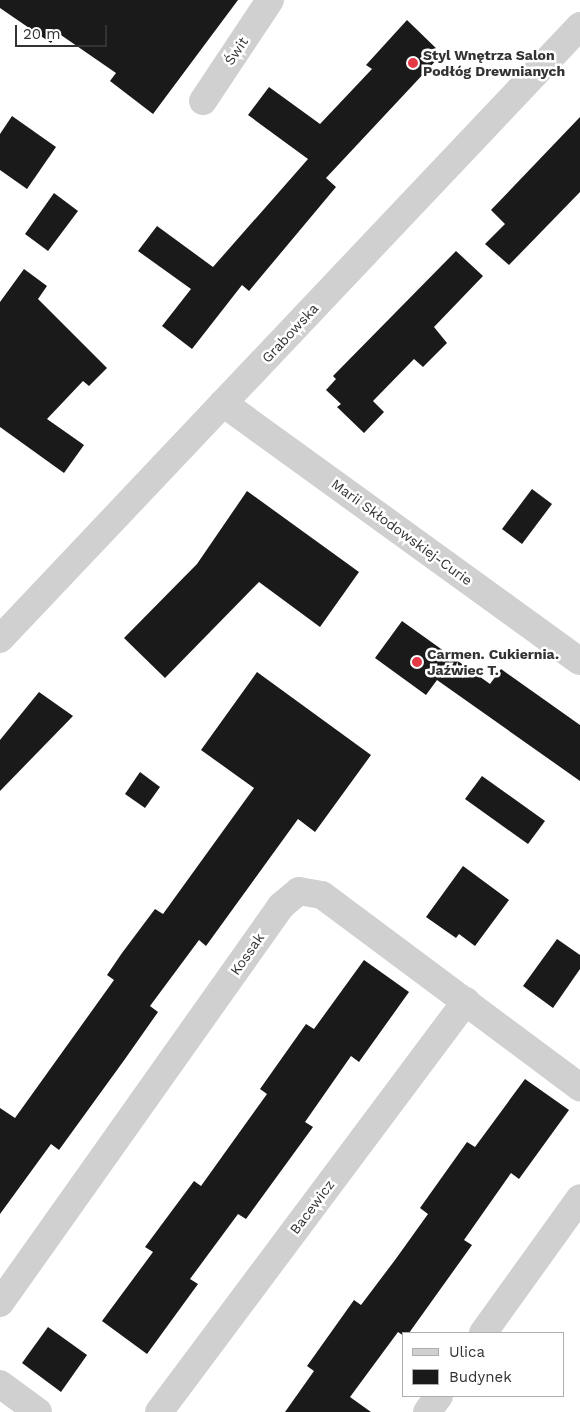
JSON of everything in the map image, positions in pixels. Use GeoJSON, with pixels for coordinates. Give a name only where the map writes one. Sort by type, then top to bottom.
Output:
{"type":"FeatureCollection","features":[{"type":"Feature","properties":{"kind":"street","name":"Świt"},"geometry":{"type":"LineString","coordinates":[[203,102],[270,0]]}},
{"type":"Feature","properties":{"kind":"street","name":"Grabowska"},"geometry":{"type":"LineString","coordinates":[[3,631],[580,26]]}},
{"type":"Feature","properties":{"kind":"street","name":"Marii Skłodowskiej-Curie"},"geometry":{"type":"LineString","coordinates":[[223,402],[580,661]]}},
{"type":"Feature","properties":{"kind":"street","name":"Kossak"},"geometry":{"type":"LineString","coordinates":[[0,1303],[281,906],[299,891],[322,894],[580,1087]]}},
{"type":"Feature","properties":{"kind":"street","name":"Bacewicz"},"geometry":{"type":"LineString","coordinates":[[159,1412],[466,1002]]}},
{"type":"Feature","properties":{"kind":"street"},"geometry":{"type":"LineString","coordinates":[[484,1332],[580,1198]]}},
{"type":"Feature","properties":{"kind":"street"},"geometry":{"type":"LineString","coordinates":[[0,1384],[38,1412]]}},
{"type":"Feature","properties":{"kind":"street"},"geometry":{"type":"LineString","coordinates":[[427,1412],[438,1397]]}},
{"type":"Feature","properties":{"kind":"building"},"geometry":{"type":"Polygon","coordinates":[[[0,0],[238,0],[153,114],[110,81],[116,73],[58,33],[51,43],[0,8],[0,0]]]}},
{"type":"Feature","properties":{"kind":"building"},"geometry":{"type":"Polygon","coordinates":[[[407,20],[442,54],[326,178],[336,187],[249,291],[242,285],[192,349],[162,326],[191,289],[138,251],[157,226],[213,267],[308,159],[248,115],[269,87],[320,124],[372,69],[366,65],[407,20]]]}},
{"type":"Feature","properties":{"kind":"building"},"geometry":{"type":"Polygon","coordinates":[[[12,116],[56,147],[27,189],[0,170],[0,134],[12,116]]]}},
{"type":"Feature","properties":{"kind":"building"},"geometry":{"type":"Polygon","coordinates":[[[580,117],[580,192],[509,265],[485,244],[505,224],[491,210],[580,117]]]}},
{"type":"Feature","properties":{"kind":"building"},"geometry":{"type":"Polygon","coordinates":[[[54,193],[78,211],[48,251],[25,234],[54,193]]]}},
{"type":"Feature","properties":{"kind":"building"},"geometry":{"type":"Polygon","coordinates":[[[456,251],[483,276],[434,327],[447,343],[423,367],[414,359],[373,401],[384,412],[364,433],[337,407],[341,404],[326,390],[336,379],[333,376],[456,251]]]}},
{"type":"Feature","properties":{"kind":"building"},"geometry":{"type":"Polygon","coordinates":[[[24,269],[47,286],[38,299],[107,368],[89,386],[83,381],[47,419],[84,445],[64,473],[0,427],[0,302],[24,269]]]}},
{"type":"Feature","properties":{"kind":"building"},"geometry":{"type":"Polygon","coordinates":[[[532,489],[552,504],[522,544],[502,529],[532,489]]]}},
{"type":"Feature","properties":{"kind":"building"},"geometry":{"type":"Polygon","coordinates":[[[247,491],[359,572],[320,627],[259,582],[165,678],[124,638],[197,564],[247,491]]]}},
{"type":"Feature","properties":{"kind":"building"},"geometry":{"type":"Polygon","coordinates":[[[402,621],[490,684],[501,669],[580,725],[580,781],[437,680],[426,695],[375,658],[402,621]]]}},
{"type":"Feature","properties":{"kind":"building"},"geometry":{"type":"Polygon","coordinates":[[[257,672],[371,755],[315,832],[298,819],[206,946],[199,940],[150,1006],[158,1012],[59,1150],[51,1144],[0,1214],[0,1108],[15,1118],[114,980],[107,975],[122,953],[155,909],[163,914],[254,788],[201,750],[257,672]]]}},
{"type":"Feature","properties":{"kind":"building"},"geometry":{"type":"Polygon","coordinates":[[[39,692],[73,716],[0,791],[0,740],[39,692]]]}},
{"type":"Feature","properties":{"kind":"building"},"geometry":{"type":"Polygon","coordinates":[[[140,772],[160,787],[145,808],[125,794],[140,772]]]}},
{"type":"Feature","properties":{"kind":"building"},"geometry":{"type":"Polygon","coordinates":[[[482,776],[545,821],[528,844],[465,799],[482,776]]]}},
{"type":"Feature","properties":{"kind":"building"},"geometry":{"type":"Polygon","coordinates":[[[463,866],[509,900],[475,946],[459,934],[456,938],[426,917],[463,866]]]}},
{"type":"Feature","properties":{"kind":"building"},"geometry":{"type":"Polygon","coordinates":[[[557,939],[580,955],[580,969],[553,1008],[523,986],[557,939]]]}},
{"type":"Feature","properties":{"kind":"building"},"geometry":{"type":"Polygon","coordinates":[[[364,960],[409,992],[359,1062],[351,1056],[305,1122],[313,1127],[246,1219],[238,1214],[190,1279],[198,1284],[147,1354],[102,1321],[153,1252],[145,1247],[194,1181],[201,1186],[267,1094],[260,1089],[306,1024],[314,1029],[364,960]]]}},
{"type":"Feature","properties":{"kind":"building"},"geometry":{"type":"Polygon","coordinates":[[[525,1079],[569,1110],[519,1179],[511,1173],[464,1240],[472,1245],[410,1332],[402,1332],[402,1335],[398,1332],[350,1397],[371,1412],[285,1412],[314,1371],[307,1366],[354,1300],[361,1305],[428,1214],[420,1208],[467,1142],[475,1147],[525,1079]]]}},
{"type":"Feature","properties":{"kind":"building"},"geometry":{"type":"Polygon","coordinates":[[[48,1327],[87,1355],[61,1392],[22,1363],[48,1327]]]}},
{"type":"Feature","properties":{"kind":"place","name":"Styl Wnętrza Salon Podłóg Drewnianych"},"geometry":{"type":"Point","coordinates":[413,63]}},
{"type":"Feature","properties":{"kind":"place","name":"Carmen. Cukiernia. Jaźwiec T."},"geometry":{"type":"Point","coordinates":[417,662]}}]}
